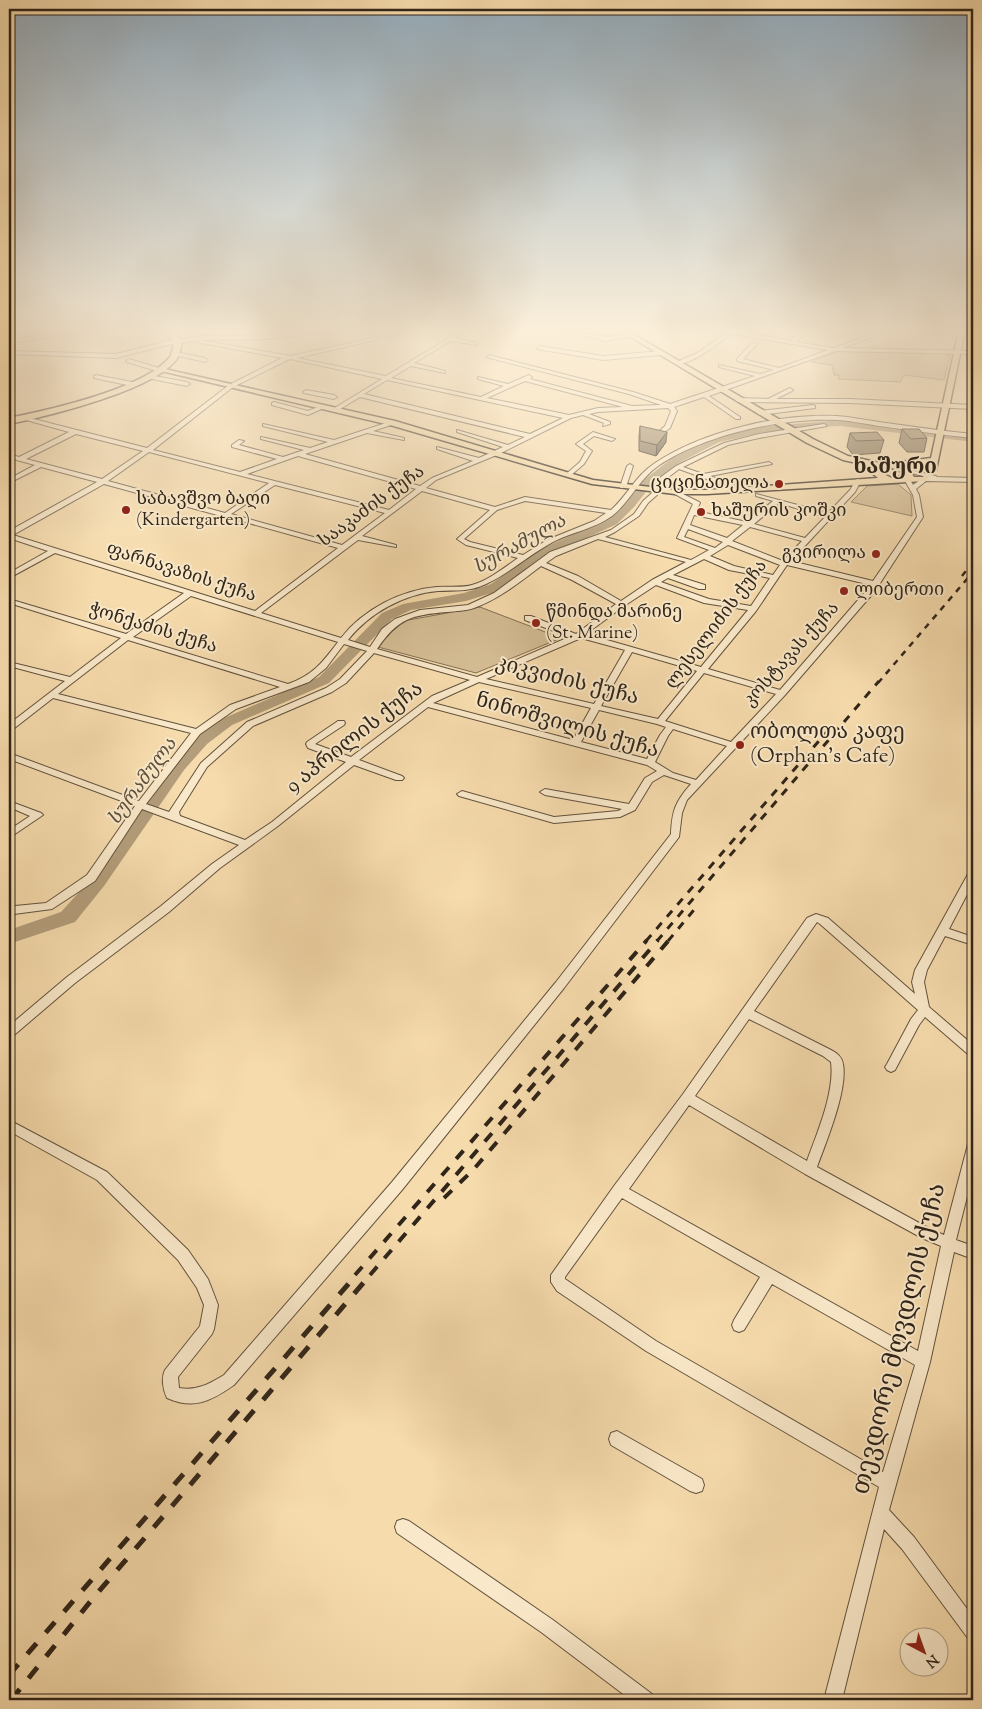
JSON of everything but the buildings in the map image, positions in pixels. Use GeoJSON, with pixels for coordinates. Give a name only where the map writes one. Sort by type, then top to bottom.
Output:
{"type":"FeatureCollection","features":[{"type":"Feature","properties":{"kind":"highway"},"geometry":{"type":"LineString","coordinates":[[9,421],[52,410]]}},
{"type":"Feature","properties":{"kind":"main road"},"geometry":{"type":"LineString","coordinates":[[344,410],[497,452],[592,482],[674,492],[742,490],[857,478],[890,480],[927,477],[946,410]]}},
{"type":"Feature","properties":{"kind":"main road"},"geometry":{"type":"LineString","coordinates":[[755,410],[833,452],[860,462],[890,480]]}},
{"type":"Feature","properties":{"kind":"main road"},"geometry":{"type":"LineString","coordinates":[[833,452],[850,468]]}},
{"type":"Feature","properties":{"kind":"main road"},"geometry":{"type":"LineString","coordinates":[[841,459],[877,471]]}},
{"type":"Feature","properties":{"kind":"main road"},"geometry":{"type":"LineString","coordinates":[[857,478],[877,471],[900,468],[932,460]]}},
{"type":"Feature","properties":{"kind":"main road"},"geometry":{"type":"LineString","coordinates":[[900,468],[910,474],[907,479]]}},
{"type":"Feature","properties":{"kind":"street"},"geometry":{"type":"LineString","coordinates":[[9,535],[102,482],[149,450],[201,410]]}},
{"type":"Feature","properties":{"kind":"street"},"geometry":{"type":"LineString","coordinates":[[296,410],[308,413],[316,410]]}},
{"type":"Feature","properties":{"kind":"street"},"geometry":{"type":"LineString","coordinates":[[421,410],[530,436]]}},
{"type":"Feature","properties":{"kind":"street"},"geometry":{"type":"LineString","coordinates":[[536,410],[569,417]]}},
{"type":"Feature","properties":{"kind":"street","name":"სააკაძის ქუჩა"},"geometry":{"type":"LineString","coordinates":[[255,614],[434,479],[508,447],[569,417],[607,410]]}},
{"type":"Feature","properties":{"kind":"street"},"geometry":{"type":"LineString","coordinates":[[657,436],[668,427],[673,410]]}},
{"type":"Feature","properties":{"kind":"street"},"geometry":{"type":"LineString","coordinates":[[726,410],[738,418]]}},
{"type":"Feature","properties":{"kind":"street"},"geometry":{"type":"LineString","coordinates":[[760,413],[790,410]]}},
{"type":"Feature","properties":{"kind":"street"},"geometry":{"type":"LineString","coordinates":[[583,414],[608,423],[605,425]]}},
{"type":"Feature","properties":{"kind":"street"},"geometry":{"type":"LineString","coordinates":[[22,418],[389,512]]}},
{"type":"Feature","properties":{"kind":"street"},"geometry":{"type":"LineString","coordinates":[[629,487],[656,465],[706,439],[778,423],[831,418],[940,435],[973,436]]}},
{"type":"Feature","properties":{"kind":"street"},"geometry":{"type":"LineString","coordinates":[[242,473],[392,423]]}},
{"type":"Feature","properties":{"kind":"street"},"geometry":{"type":"LineString","coordinates":[[266,425],[334,442]]}},
{"type":"Feature","properties":{"kind":"street"},"geometry":{"type":"LineString","coordinates":[[172,815],[204,765],[250,724],[329,690],[343,681],[385,631],[410,614],[478,605],[497,595],[553,554],[598,537],[637,515],[663,478],[678,467],[726,444],[759,436],[824,426]]}},
{"type":"Feature","properties":{"kind":"street"},"geometry":{"type":"LineString","coordinates":[[368,431],[402,439]]}},
{"type":"Feature","properties":{"kind":"street"},"geometry":{"type":"LineString","coordinates":[[459,431],[508,447]]}},
{"type":"Feature","properties":{"kind":"street"},"geometry":{"type":"LineString","coordinates":[[20,459],[74,432]]}},
{"type":"Feature","properties":{"kind":"street"},"geometry":{"type":"LineString","coordinates":[[568,475],[582,463],[590,450],[579,444],[593,434],[612,439]]}},
{"type":"Feature","properties":{"kind":"street"},"geometry":{"type":"LineString","coordinates":[[263,438],[310,450]]}},
{"type":"Feature","properties":{"kind":"street"},"geometry":{"type":"LineString","coordinates":[[242,440],[233,445],[282,459]]}},
{"type":"Feature","properties":{"kind":"street"},"geometry":{"type":"LineString","coordinates":[[439,448],[478,460]]}},
{"type":"Feature","properties":{"kind":"street"},"geometry":{"type":"LineString","coordinates":[[297,454],[495,508]]}},
{"type":"Feature","properties":{"kind":"street"},"geometry":{"type":"LineString","coordinates":[[9,456],[343,547]]}},
{"type":"Feature","properties":{"kind":"street"},"geometry":{"type":"LineString","coordinates":[[702,476],[770,464]]}},
{"type":"Feature","properties":{"kind":"street"},"geometry":{"type":"LineString","coordinates":[[9,481],[40,465]]}},
{"type":"Feature","properties":{"kind":"street"},"geometry":{"type":"LineString","coordinates":[[9,908],[14,910],[48,906],[91,878],[141,804],[197,732],[233,707],[306,680],[319,671],[342,641],[364,618],[395,600],[420,591],[463,590],[479,585],[552,540],[598,522],[612,512],[627,496],[630,466]]}},
{"type":"Feature","properties":{"kind":"street"},"geometry":{"type":"LineString","coordinates":[[678,467],[742,490]]}},
{"type":"Feature","properties":{"kind":"street"},"geometry":{"type":"LineString","coordinates":[[900,468],[943,480],[973,480]]}},
{"type":"Feature","properties":{"kind":"street"},"geometry":{"type":"LineString","coordinates":[[913,488],[927,477]]}},
{"type":"Feature","properties":{"kind":"street","name":"ლესელიძის ქუჩა"},"geometry":{"type":"LineString","coordinates":[[660,722],[704,671],[753,609],[774,576],[853,491],[857,478]]}},
{"type":"Feature","properties":{"kind":"street","name":"კოსტავას ქუჩა"},"geometry":{"type":"LineString","coordinates":[[9,1124],[102,1176],[183,1255],[203,1284],[211,1305],[207,1329],[170,1375],[172,1393],[182,1398],[207,1394],[229,1380],[397,1186],[560,986],[676,835],[679,806],[697,783],[782,693],[875,584],[920,518],[913,488],[907,479]]}},
{"type":"Feature","properties":{"kind":"street"},"geometry":{"type":"LineString","coordinates":[[224,516],[274,483]]}},
{"type":"Feature","properties":{"kind":"street"},"geometry":{"type":"LineString","coordinates":[[674,492],[696,502],[694,513],[680,538],[715,550]]}},
{"type":"Feature","properties":{"kind":"street"},"geometry":{"type":"LineString","coordinates":[[758,495],[830,516]]}},
{"type":"Feature","properties":{"kind":"street"},"geometry":{"type":"LineString","coordinates":[[522,558],[461,542],[460,539],[495,508],[525,499],[612,512]]}},
{"type":"Feature","properties":{"kind":"street","name":"9 აპრილის ქუჩა"},"geometry":{"type":"LineString","coordinates":[[9,1033],[71,980],[246,844],[275,824],[426,704],[479,678],[578,636],[654,582],[727,542],[746,524],[777,501]]}},
{"type":"Feature","properties":{"kind":"street"},"geometry":{"type":"LineString","coordinates":[[694,513],[806,540]]}},
{"type":"Feature","properties":{"kind":"street"},"geometry":{"type":"LineString","coordinates":[[686,526],[785,563],[875,584]]}},
{"type":"Feature","properties":{"kind":"street","name":"ფარნავაზის ქუჩა"},"geometry":{"type":"LineString","coordinates":[[9,535],[369,649]]}},
{"type":"Feature","properties":{"kind":"street"},"geometry":{"type":"LineString","coordinates":[[356,537],[394,546]]}},
{"type":"Feature","properties":{"kind":"street"},"geometry":{"type":"LineString","coordinates":[[598,537],[692,562]]}},
{"type":"Feature","properties":{"kind":"street"},"geometry":{"type":"LineString","coordinates":[[9,576],[54,550]]}},
{"type":"Feature","properties":{"kind":"street"},"geometry":{"type":"LineString","coordinates":[[704,556],[732,568],[774,576]]}},
{"type":"Feature","properties":{"kind":"street"},"geometry":{"type":"LineString","coordinates":[[541,563],[575,578],[621,604]]}},
{"type":"Feature","properties":{"kind":"street"},"geometry":{"type":"LineString","coordinates":[[666,575],[702,587]]}},
{"type":"Feature","properties":{"kind":"street"},"geometry":{"type":"LineString","coordinates":[[654,582],[707,600],[753,609]]}},
{"type":"Feature","properties":{"kind":"street"},"geometry":{"type":"LineString","coordinates":[[9,728],[126,638],[190,593]]}},
{"type":"Feature","properties":{"kind":"street","name":"ჭონქაძის ქუჩა"},"geometry":{"type":"LineString","coordinates":[[9,601],[289,687]]}},
{"type":"Feature","properties":{"kind":"street"},"geometry":{"type":"LineString","coordinates":[[528,618],[578,636],[782,693]]}},
{"type":"Feature","properties":{"kind":"street"},"geometry":{"type":"LineString","coordinates":[[369,649],[479,678]]}},
{"type":"Feature","properties":{"kind":"street"},"geometry":{"type":"LineString","coordinates":[[575,744],[630,650]]}},
{"type":"Feature","properties":{"kind":"street"},"geometry":{"type":"LineString","coordinates":[[9,664],[70,680]]}},
{"type":"Feature","properties":{"kind":"street","name":"კიკვიძის ქუჩა"},"geometry":{"type":"LineString","coordinates":[[479,678],[672,725],[732,745]]}},
{"type":"Feature","properties":{"kind":"street"},"geometry":{"type":"LineString","coordinates":[[52,694],[197,732]]}},
{"type":"Feature","properties":{"kind":"street","name":"ნინოშვილის ქუჩა"},"geometry":{"type":"LineString","coordinates":[[426,704],[650,763],[662,772],[697,783]]}},
{"type":"Feature","properties":{"kind":"street"},"geometry":{"type":"LineString","coordinates":[[341,723],[310,744],[312,748],[354,760],[400,778]]}},
{"type":"Feature","properties":{"kind":"street"},"geometry":{"type":"LineString","coordinates":[[650,763],[664,735],[672,725]]}},
{"type":"Feature","properties":{"kind":"street"},"geometry":{"type":"LineString","coordinates":[[9,756],[246,844]]}},
{"type":"Feature","properties":{"kind":"street"},"geometry":{"type":"LineString","coordinates":[[462,794],[554,820],[620,814],[632,808],[648,780],[662,772]]}},
{"type":"Feature","properties":{"kind":"street"},"geometry":{"type":"LineString","coordinates":[[546,792],[632,808]]}},
{"type":"Feature","properties":{"kind":"street"},"geometry":{"type":"LineString","coordinates":[[9,804],[38,815],[9,834]]}},
{"type":"Feature","properties":{"kind":"street"},"geometry":{"type":"LineString","coordinates":[[891,1067],[915,1022],[924,1010],[918,982],[921,970],[972,878]]}},
{"type":"Feature","properties":{"kind":"street"},"geometry":{"type":"LineString","coordinates":[[887,1483],[651,1346],[562,1286],[558,1282],[558,1276],[687,1098],[811,921],[816,918],[824,920],[973,1052]]}},
{"type":"Feature","properties":{"kind":"street"},"geometry":{"type":"LineString","coordinates":[[943,931],[973,941]]}},
{"type":"Feature","properties":{"kind":"street"},"geometry":{"type":"LineString","coordinates":[[747,1013],[835,1058],[838,1066],[830,1110],[810,1170]]}},
{"type":"Feature","properties":{"kind":"street"},"geometry":{"type":"LineString","coordinates":[[687,1098],[810,1170],[927,1234],[973,1253]]}},
{"type":"Feature","properties":{"kind":"street","name":"თევდორე მღვდლის ქუჩა"},"geometry":{"type":"LineString","coordinates":[[973,1148],[949,1242],[923,1362],[880,1512],[908,1543],[973,1631]]}},
{"type":"Feature","properties":{"kind":"street"},"geometry":{"type":"LineString","coordinates":[[619,1190],[923,1362]]}},
{"type":"Feature","properties":{"kind":"street"},"geometry":{"type":"LineString","coordinates":[[739,1325],[769,1275]]}},
{"type":"Feature","properties":{"kind":"street"},"geometry":{"type":"LineString","coordinates":[[617,1440],[696,1484]]}},
{"type":"Feature","properties":{"kind":"street"},"geometry":{"type":"LineString","coordinates":[[833,1700],[880,1512]]}},
{"type":"Feature","properties":{"kind":"street"},"geometry":{"type":"LineString","coordinates":[[403,1528],[547,1626],[646,1700]]}},
{"type":"Feature","properties":{"kind":"shaded area"},"geometry":{"type":"Polygon","coordinates":[[[898,484],[911,495],[912,516],[851,502],[867,486],[898,484]]]}},
{"type":"Feature","properties":{"kind":"shaded area"},"geometry":{"type":"Polygon","coordinates":[[[480,607],[561,638],[476,673],[378,647],[393,628],[403,621],[480,607]]]}},
{"type":"Feature","properties":{"kind":"waterway","name":"სურამულა"},"geometry":{"type":"LineString","coordinates":[[9,937],[68,917],[98,882],[178,766],[201,741],[227,722],[324,680],[387,616],[408,607],[466,597],[496,587],[541,554],[613,521],[630,505],[649,481],[675,461],[716,440],[760,430],[811,424],[841,423],[973,439]]}},
{"type":"Feature","properties":{"kind":"railway"},"geometry":{"type":"LineString","coordinates":[[962,576],[973,562]]}},
{"type":"Feature","properties":{"kind":"railway"},"geometry":{"type":"LineString","coordinates":[[878,683],[973,572]]}},
{"type":"Feature","properties":{"kind":"railway"},"geometry":{"type":"LineString","coordinates":[[657,941],[879,681]]}},
{"type":"Feature","properties":{"kind":"railway"},"geometry":{"type":"LineString","coordinates":[[646,941],[831,727]]}},
{"type":"Feature","properties":{"kind":"railway"},"geometry":{"type":"LineString","coordinates":[[668,941],[698,905]]}},
{"type":"Feature","properties":{"kind":"railway"},"geometry":{"type":"LineString","coordinates":[[355,1275],[647,940]]}},
{"type":"Feature","properties":{"kind":"railway"},"geometry":{"type":"LineString","coordinates":[[370,1275],[658,940]]}},
{"type":"Feature","properties":{"kind":"railway"},"geometry":{"type":"LineString","coordinates":[[444,1198],[474,1169],[669,940]]}},
{"type":"Feature","properties":{"kind":"railway"},"geometry":{"type":"LineString","coordinates":[[9,1675],[357,1274]]}},
{"type":"Feature","properties":{"kind":"railway"},"geometry":{"type":"LineString","coordinates":[[11,1700],[94,1597],[371,1274]]}},
{"type":"Feature","properties":{"kind":"place","name":"ციცინათელა"},"geometry":{"type":"Point","coordinates":[779,484]}},
{"type":"Feature","properties":{"kind":"place","name":"საბავშვო ბაღი (Kindergarten)"},"geometry":{"type":"Point","coordinates":[126,510]}},
{"type":"Feature","properties":{"kind":"place","name":"ხაშურის კოშკი"},"geometry":{"type":"Point","coordinates":[701,512]}},
{"type":"Feature","properties":{"kind":"place","name":"გვირილა"},"geometry":{"type":"Point","coordinates":[876,554]}},
{"type":"Feature","properties":{"kind":"place","name":"ლიბერთი"},"geometry":{"type":"Point","coordinates":[844,591]}},
{"type":"Feature","properties":{"kind":"place","name":"წმინდა მარინე (St. Marine)"},"geometry":{"type":"Point","coordinates":[536,623]}},
{"type":"Feature","properties":{"kind":"place","name":"ობოლთა კაფე (Orphan's Cafe)"},"geometry":{"type":"Point","coordinates":[740,745]}},
{"type":"Feature","properties":{"kind":"district","name":"ხაშური"},"geometry":{"type":"Point","coordinates":[895,468]}}]}
